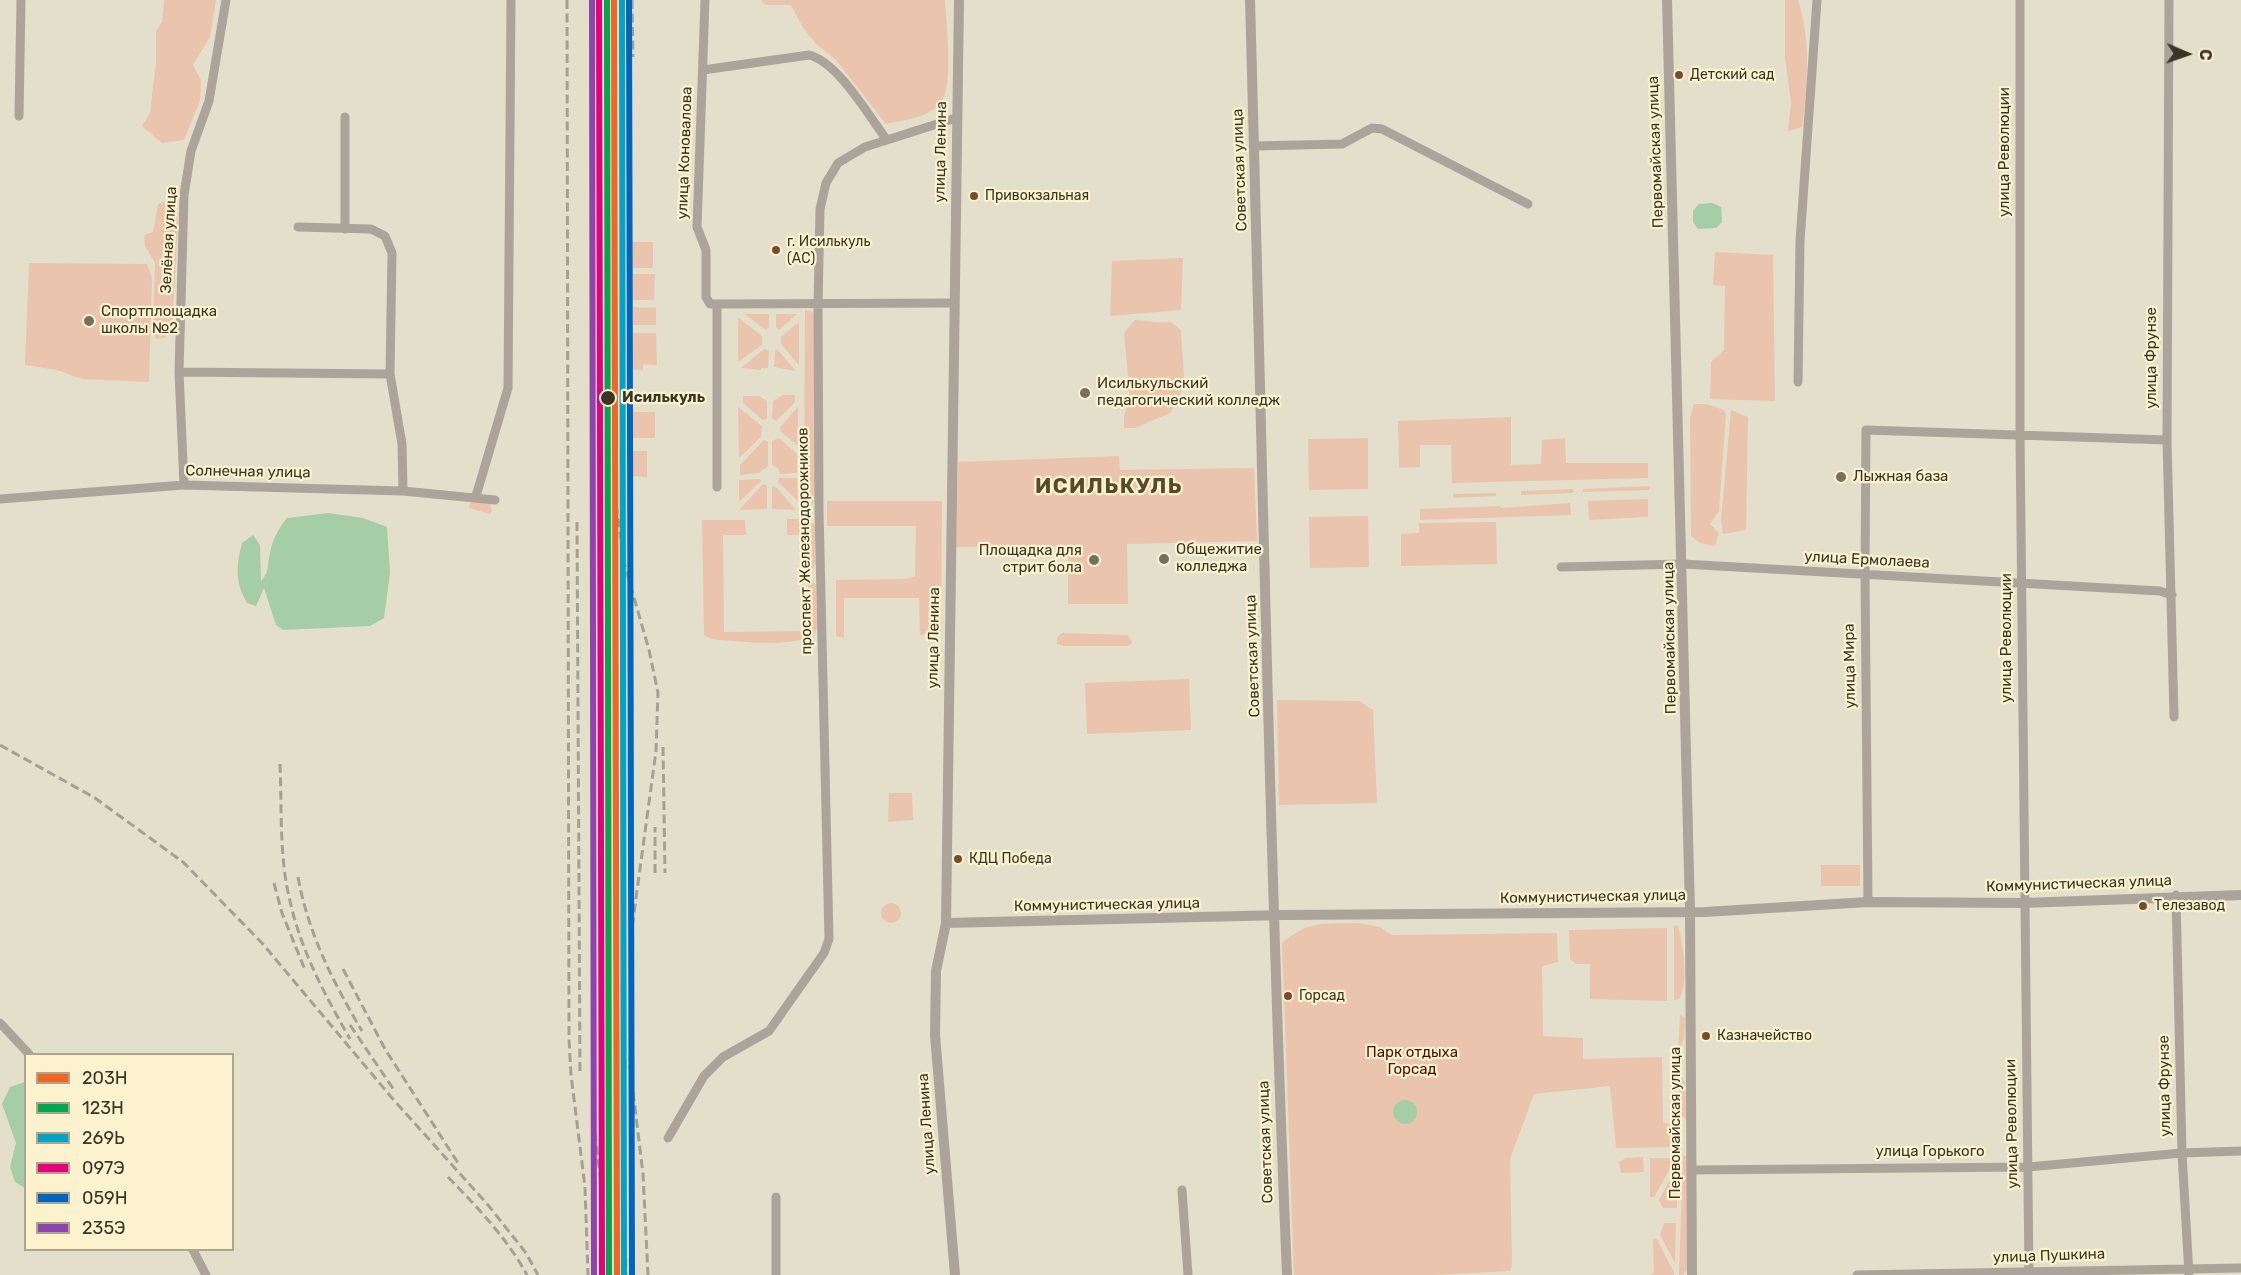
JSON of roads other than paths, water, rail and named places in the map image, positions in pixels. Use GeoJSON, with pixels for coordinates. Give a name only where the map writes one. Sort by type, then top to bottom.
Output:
{"type":"FeatureCollection","features":[{"type":"Feature","properties":{"kind":"street"},"geometry":{"type":"LineString","coordinates":[[19,116],[21,0]]}},
{"type":"Feature","properties":{"kind":"street","name":"Зелёная улица"},"geometry":{"type":"LineString","coordinates":[[184,485],[178,372],[188,171],[191,151],[209,101],[226,0]]}},
{"type":"Feature","properties":{"kind":"street"},"geometry":{"type":"LineString","coordinates":[[476,496],[508,388],[512,0]]}},
{"type":"Feature","properties":{"kind":"street","name":"улица Коновалова"},"geometry":{"type":"LineString","coordinates":[[705,0],[697,227],[706,250],[706,297],[713,304],[717,487]]}},
{"type":"Feature","properties":{"kind":"street","name":"улица Ленина"},"geometry":{"type":"LineString","coordinates":[[955,1275],[935,1035],[936,970],[946,923],[958,0]]}},
{"type":"Feature","properties":{"kind":"street","name":"Советская улица"},"geometry":{"type":"LineString","coordinates":[[1251,0],[1270,694],[1273,916],[1287,1275]]}},
{"type":"Feature","properties":{"kind":"street","name":"Первомайская улица"},"geometry":{"type":"LineString","coordinates":[[1666,0],[1683,564],[1690,910],[1692,1275]]}},
{"type":"Feature","properties":{"kind":"street"},"geometry":{"type":"LineString","coordinates":[[1798,382],[1800,241],[1817,0]]}},
{"type":"Feature","properties":{"kind":"street","name":"улица Революции"},"geometry":{"type":"LineString","coordinates":[[2019,0],[2020,435],[2029,1273]]}},
{"type":"Feature","properties":{"kind":"street","name":"улица Фрунзе"},"geometry":{"type":"LineString","coordinates":[[2169,0],[2167,441],[2174,717]]}},
{"type":"Feature","properties":{"kind":"street"},"geometry":{"type":"LineString","coordinates":[[703,70],[809,55],[821,58],[838,75],[887,140]]}},
{"type":"Feature","properties":{"kind":"street"},"geometry":{"type":"LineString","coordinates":[[345,117],[345,228]]}},
{"type":"Feature","properties":{"kind":"street","name":"проспект Железнодорожников"},"geometry":{"type":"LineString","coordinates":[[668,1138],[704,1076],[723,1057],[769,1031],[824,953],[829,939],[820,576],[818,304],[820,209],[826,183],[838,163],[865,147],[956,118]]}},
{"type":"Feature","properties":{"kind":"street"},"geometry":{"type":"LineString","coordinates":[[1255,146],[1342,144],[1372,128],[1382,129],[1528,204]]}},
{"type":"Feature","properties":{"kind":"street"},"geometry":{"type":"LineString","coordinates":[[298,227],[371,229],[385,236],[392,253],[390,374],[402,444],[403,491]]}},
{"type":"Feature","properties":{"kind":"street"},"geometry":{"type":"LineString","coordinates":[[713,304],[954,303]]}},
{"type":"Feature","properties":{"kind":"street"},"geometry":{"type":"LineString","coordinates":[[178,372],[390,374]]}},
{"type":"Feature","properties":{"kind":"street","name":"улица Мира"},"geometry":{"type":"LineString","coordinates":[[1868,902],[1864,574],[1866,430],[2020,435]]}},
{"type":"Feature","properties":{"kind":"street"},"geometry":{"type":"LineString","coordinates":[[2020,435],[2167,441]]}},
{"type":"Feature","properties":{"kind":"street","name":"Солнечная улица"},"geometry":{"type":"LineString","coordinates":[[0,499],[184,485],[403,491],[476,496],[495,500]]}},
{"type":"Feature","properties":{"kind":"street","name":"улица Ермолаева"},"geometry":{"type":"LineString","coordinates":[[1561,567],[1683,564],[2160,591],[2172,595]]}},
{"type":"Feature","properties":{"kind":"street","name":"улица Фрунзе"},"geometry":{"type":"LineString","coordinates":[[2176,895],[2182,1153],[2188,1271]]}},
{"type":"Feature","properties":{"kind":"street","name":"Коммунистическая улица"},"geometry":{"type":"LineString","coordinates":[[946,923],[1690,910],[1868,902],[2024,903],[2176,895],[2241,895]]}},
{"type":"Feature","properties":{"kind":"street"},"geometry":{"type":"LineString","coordinates":[[0,1023],[28,1053]]}},
{"type":"Feature","properties":{"kind":"street","name":"улица Горького"},"geometry":{"type":"LineString","coordinates":[[1691,1170],[2028,1167],[2182,1153],[2241,1152]]}},
{"type":"Feature","properties":{"kind":"street"},"geometry":{"type":"LineString","coordinates":[[1182,1190],[1188,1275]]}},
{"type":"Feature","properties":{"kind":"street"},"geometry":{"type":"LineString","coordinates":[[776,1197],[776,1275]]}},
{"type":"Feature","properties":{"kind":"street"},"geometry":{"type":"LineString","coordinates":[[194,1251],[207,1275]]}},
{"type":"Feature","properties":{"kind":"street","name":"улица Пушкина"},"geometry":{"type":"LineString","coordinates":[[1857,1275],[2188,1271],[2241,1268]]}},
{"type":"Feature","properties":{"kind":"railway"},"geometry":{"type":"LineString","coordinates":[[567,0],[569,1039],[571,1075],[585,1187],[588,1275]]}},
{"type":"Feature","properties":{"kind":"railway"},"geometry":{"type":"LineString","coordinates":[[606,0],[609,1275]]}},
{"type":"Feature","properties":{"kind":"railway"},"geometry":{"type":"LineString","coordinates":[[632,0],[633,57]]}},
{"type":"Feature","properties":{"kind":"railway"},"geometry":{"type":"LineString","coordinates":[[616,505],[625,566],[649,650],[658,693],[656,751],[631,935],[630,1067],[643,1174],[648,1275]]}},
{"type":"Feature","properties":{"kind":"railway"},"geometry":{"type":"LineString","coordinates":[[577,522],[580,1074]]}},
{"type":"Feature","properties":{"kind":"railway"},"geometry":{"type":"LineString","coordinates":[[0,745],[95,798],[183,862],[262,943],[392,1098],[488,1205],[526,1253],[538,1275]]}},
{"type":"Feature","properties":{"kind":"railway"},"geometry":{"type":"LineString","coordinates":[[663,747],[665,873]]}},
{"type":"Feature","properties":{"kind":"railway"},"geometry":{"type":"LineString","coordinates":[[280,764],[283,850],[290,901],[307,955],[350,1039]]}},
{"type":"Feature","properties":{"kind":"railway"},"geometry":{"type":"LineString","coordinates":[[655,827],[655,873]]}},
{"type":"Feature","properties":{"kind":"railway"},"geometry":{"type":"LineString","coordinates":[[298,877],[308,918],[323,957],[362,1031]]}},
{"type":"Feature","properties":{"kind":"railway"},"geometry":{"type":"LineString","coordinates":[[274,883],[282,913],[305,970]]}},
{"type":"Feature","properties":{"kind":"railway"},"geometry":{"type":"LineString","coordinates":[[343,969],[385,1049],[458,1163]]}},
{"type":"Feature","properties":{"kind":"railway"},"geometry":{"type":"LineString","coordinates":[[350,1025],[394,1090]]}},
{"type":"Feature","properties":{"kind":"railway"},"geometry":{"type":"LineString","coordinates":[[594,1038],[593,1114],[602,1193]]}},
{"type":"Feature","properties":{"kind":"railway"},"geometry":{"type":"LineString","coordinates":[[623,1123],[626,1275]]}},
{"type":"Feature","properties":{"kind":"railway"},"geometry":{"type":"LineString","coordinates":[[448,1177],[501,1236],[527,1275]]}},
{"type":"Feature","properties":{"kind":"place","name":"Детский сад"},"geometry":{"type":"Point","coordinates":[1679,75]}},
{"type":"Feature","properties":{"kind":"place","name":"Привокзальная"},"geometry":{"type":"Point","coordinates":[974,196]}},
{"type":"Feature","properties":{"kind":"place","name":"г. Исилькуль (АС)"},"geometry":{"type":"Point","coordinates":[776,250]}},
{"type":"Feature","properties":{"kind":"place","name":"Спортплощадка школы №2"},"geometry":{"type":"Point","coordinates":[89,321]}},
{"type":"Feature","properties":{"kind":"place","name":"Исилькульский педагогический колледж"},"geometry":{"type":"Point","coordinates":[1085,393]}},
{"type":"Feature","properties":{"kind":"place","name":"Исилькуль"},"geometry":{"type":"Point","coordinates":[608,398]}},
{"type":"Feature","properties":{"kind":"place","name":"Лыжная база"},"geometry":{"type":"Point","coordinates":[1841,477]}},
{"type":"Feature","properties":{"kind":"place","name":"Общежитие колледжа"},"geometry":{"type":"Point","coordinates":[1164,559]}},
{"type":"Feature","properties":{"kind":"place","name":"Площадка для стрит бола"},"geometry":{"type":"Point","coordinates":[1094,560]}},
{"type":"Feature","properties":{"kind":"place","name":"КДЦ Победа"},"geometry":{"type":"Point","coordinates":[958,859]}},
{"type":"Feature","properties":{"kind":"place","name":"Телезавод"},"geometry":{"type":"Point","coordinates":[2143,906]}},
{"type":"Feature","properties":{"kind":"place","name":"Горсад"},"geometry":{"type":"Point","coordinates":[1288,996]}},
{"type":"Feature","properties":{"kind":"place","name":"Казначейство"},"geometry":{"type":"Point","coordinates":[1706,1036]}},
{"type":"Feature","properties":{"kind":"district","name":"ИСИЛЬКУЛЬ"},"geometry":{"type":"Point","coordinates":[1109,487]}},
{"type":"Feature","properties":{"kind":"park label","name":"Парк отдыха Горсад"},"geometry":{"type":"Point","coordinates":[1412,1062]}}]}
